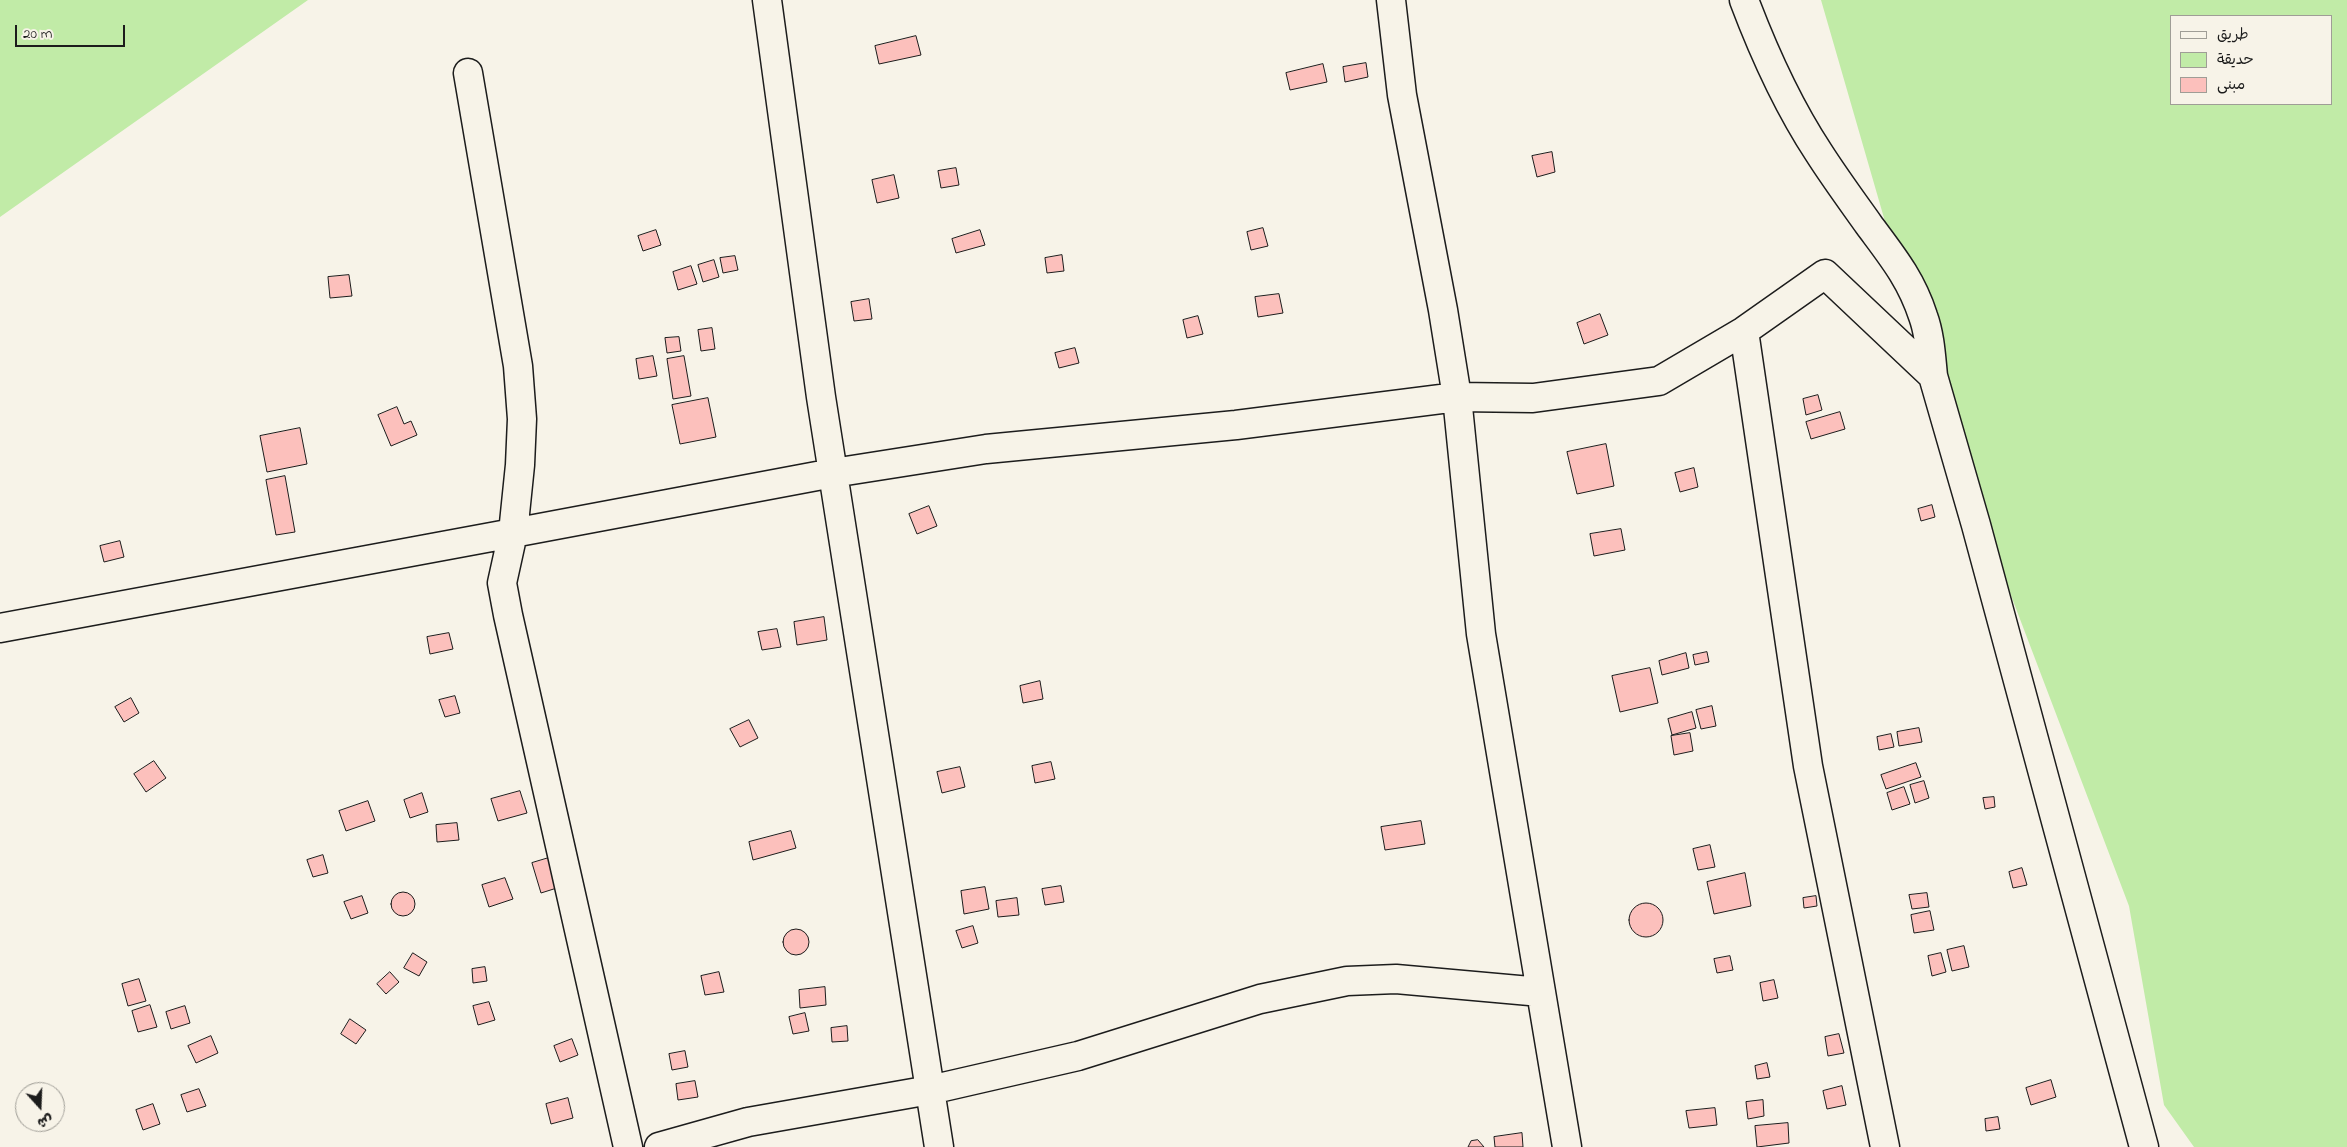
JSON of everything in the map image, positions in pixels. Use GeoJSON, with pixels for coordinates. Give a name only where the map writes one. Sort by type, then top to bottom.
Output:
{"type":"FeatureCollection","features":[{"type":"Feature","properties":{"kind":"street"},"geometry":{"type":"LineString","coordinates":[[767,0],[833,473],[939,1147]]}},
{"type":"Feature","properties":{"kind":"street"},"geometry":{"type":"LineString","coordinates":[[1391,0],[1402,95],[1443,310],[1457,397],[1481,634],[1568,1147]]}},
{"type":"Feature","properties":{"kind":"street"},"geometry":{"type":"LineString","coordinates":[[1744,0],[1772,66],[1803,126],[1844,191],[1898,262],[1913,289],[1924,317],[1931,346],[1932,376],[1976,525],[2144,1147]]}},
{"type":"Feature","properties":{"kind":"street"},"geometry":{"type":"LineString","coordinates":[[468,73],[518,366],[522,428],[520,465],[513,532],[502,584],[628,1147]]}},
{"type":"Feature","properties":{"kind":"street"},"geometry":{"type":"LineString","coordinates":[[0,628],[833,473],[986,449],[1236,425],[1457,397],[1533,398],[1658,381],[1744,331],[1825,274],[1932,376]]}},
{"type":"Feature","properties":{"kind":"street"},"geometry":{"type":"LineString","coordinates":[[1744,331],[1808,766],[1885,1147]]}},
{"type":"Feature","properties":{"kind":"street"},"geometry":{"type":"LineString","coordinates":[[658,1147],[748,1122],[930,1090],[1078,1056],[1260,999],[1347,981],[1396,979],[1541,992]]}},
{"type":"Feature","properties":{"kind":"green space"},"geometry":{"type":"Polygon","coordinates":[[[0,0],[308,0],[0,217],[0,0]]]}},
{"type":"Feature","properties":{"kind":"green space"},"geometry":{"type":"Polygon","coordinates":[[[1821,0],[2347,0],[2347,1147],[2194,1147],[2164,1105],[2129,906],[1936,398],[1821,0]]]}},
{"type":"Feature","properties":{"kind":"building"},"geometry":{"type":"Polygon","coordinates":[[[916,36],[921,55],[879,64],[875,46],[916,36]]]}},
{"type":"Feature","properties":{"kind":"building"},"geometry":{"type":"Polygon","coordinates":[[[1366,63],[1368,77],[1345,82],[1343,67],[1366,63]]]}},
{"type":"Feature","properties":{"kind":"building"},"geometry":{"type":"Polygon","coordinates":[[[1323,64],[1327,82],[1290,90],[1286,73],[1323,64]]]}},
{"type":"Feature","properties":{"kind":"building"},"geometry":{"type":"Polygon","coordinates":[[[1552,152],[1555,172],[1537,177],[1532,156],[1552,152]]]}},
{"type":"Feature","properties":{"kind":"building"},"geometry":{"type":"Polygon","coordinates":[[[956,168],[959,185],[941,188],[938,171],[956,168]]]}},
{"type":"Feature","properties":{"kind":"building"},"geometry":{"type":"Polygon","coordinates":[[[894,175],[899,198],[877,203],[872,180],[894,175]]]}},
{"type":"Feature","properties":{"kind":"building"},"geometry":{"type":"Polygon","coordinates":[[[1263,228],[1268,246],[1251,250],[1247,232],[1263,228]]]}},
{"type":"Feature","properties":{"kind":"building"},"geometry":{"type":"Polygon","coordinates":[[[656,230],[661,245],[643,251],[638,236],[656,230]]]}},
{"type":"Feature","properties":{"kind":"building"},"geometry":{"type":"Polygon","coordinates":[[[980,230],[985,245],[956,253],[952,239],[980,230]]]}},
{"type":"Feature","properties":{"kind":"building"},"geometry":{"type":"Polygon","coordinates":[[[1062,255],[1064,271],[1047,273],[1045,258],[1062,255]]]}},
{"type":"Feature","properties":{"kind":"building"},"geometry":{"type":"Polygon","coordinates":[[[735,256],[738,270],[723,273],[720,258],[735,256]]]}},
{"type":"Feature","properties":{"kind":"building"},"geometry":{"type":"Polygon","coordinates":[[[714,260],[719,277],[703,282],[698,265],[714,260]]]}},
{"type":"Feature","properties":{"kind":"building"},"geometry":{"type":"Polygon","coordinates":[[[691,266],[697,284],[678,290],[673,272],[691,266]]]}},
{"type":"Feature","properties":{"kind":"building"},"geometry":{"type":"Polygon","coordinates":[[[349,275],[352,296],[330,298],[328,277],[349,275]]]}},
{"type":"Feature","properties":{"kind":"building"},"geometry":{"type":"Polygon","coordinates":[[[1279,294],[1283,313],[1258,317],[1255,297],[1279,294]]]}},
{"type":"Feature","properties":{"kind":"building"},"geometry":{"type":"Polygon","coordinates":[[[869,299],[872,319],[854,321],[851,302],[869,299]]]}},
{"type":"Feature","properties":{"kind":"building"},"geometry":{"type":"Polygon","coordinates":[[[1600,314],[1608,335],[1584,344],[1577,323],[1600,314]]]}},
{"type":"Feature","properties":{"kind":"building"},"geometry":{"type":"Polygon","coordinates":[[[1198,316],[1203,334],[1187,338],[1183,320],[1198,316]]]}},
{"type":"Feature","properties":{"kind":"building"},"geometry":{"type":"Polygon","coordinates":[[[712,328],[715,349],[701,351],[698,330],[712,328]]]}},
{"type":"Feature","properties":{"kind":"building"},"geometry":{"type":"Polygon","coordinates":[[[679,337],[681,351],[667,353],[665,338],[679,337]]]}},
{"type":"Feature","properties":{"kind":"building"},"geometry":{"type":"Polygon","coordinates":[[[1075,348],[1079,363],[1059,368],[1055,353],[1075,348]]]}},
{"type":"Feature","properties":{"kind":"building"},"geometry":{"type":"Polygon","coordinates":[[[653,356],[657,376],[639,379],[636,359],[653,356]]]}},
{"type":"Feature","properties":{"kind":"building"},"geometry":{"type":"Polygon","coordinates":[[[684,356],[691,396],[673,399],[667,359],[684,356]]]}},
{"type":"Feature","properties":{"kind":"building"},"geometry":{"type":"Polygon","coordinates":[[[1818,395],[1822,410],[1806,415],[1803,399],[1818,395]]]}},
{"type":"Feature","properties":{"kind":"building"},"geometry":{"type":"Polygon","coordinates":[[[708,398],[716,437],[680,444],[672,405],[708,398]]]}},
{"type":"Feature","properties":{"kind":"building"},"geometry":{"type":"Polygon","coordinates":[[[397,407],[404,424],[411,421],[417,435],[391,446],[378,415],[397,407]]]}},
{"type":"Feature","properties":{"kind":"building"},"geometry":{"type":"Polygon","coordinates":[[[1840,412],[1845,429],[1811,439],[1806,422],[1840,412]]]}},
{"type":"Feature","properties":{"kind":"building"},"geometry":{"type":"Polygon","coordinates":[[[300,428],[307,464],[267,472],[260,436],[300,428]]]}},
{"type":"Feature","properties":{"kind":"building"},"geometry":{"type":"Polygon","coordinates":[[[1606,444],[1614,486],[1577,494],[1567,452],[1606,444]]]}},
{"type":"Feature","properties":{"kind":"building"},"geometry":{"type":"Polygon","coordinates":[[[1694,468],[1698,487],[1680,492],[1675,473],[1694,468]]]}},
{"type":"Feature","properties":{"kind":"building"},"geometry":{"type":"Polygon","coordinates":[[[285,476],[295,532],[276,535],[266,480],[285,476]]]}},
{"type":"Feature","properties":{"kind":"building"},"geometry":{"type":"Polygon","coordinates":[[[1932,505],[1935,517],[1921,521],[1918,509],[1932,505]]]}},
{"type":"Feature","properties":{"kind":"building"},"geometry":{"type":"Polygon","coordinates":[[[929,506],[937,526],[917,534],[909,514],[929,506]]]}},
{"type":"Feature","properties":{"kind":"building"},"geometry":{"type":"Polygon","coordinates":[[[1621,529],[1625,550],[1594,556],[1590,534],[1621,529]]]}},
{"type":"Feature","properties":{"kind":"building"},"geometry":{"type":"Polygon","coordinates":[[[120,541],[124,557],[104,562],[100,546],[120,541]]]}},
{"type":"Feature","properties":{"kind":"building"},"geometry":{"type":"Polygon","coordinates":[[[824,617],[827,640],[797,645],[794,622],[824,617]]]}},
{"type":"Feature","properties":{"kind":"building"},"geometry":{"type":"Polygon","coordinates":[[[777,629],[781,647],[762,650],[758,632],[777,629]]]}},
{"type":"Feature","properties":{"kind":"building"},"geometry":{"type":"Polygon","coordinates":[[[449,633],[453,649],[430,654],[427,637],[449,633]]]}},
{"type":"Feature","properties":{"kind":"building"},"geometry":{"type":"Polygon","coordinates":[[[1707,652],[1709,662],[1695,665],[1693,655],[1707,652]]]}},
{"type":"Feature","properties":{"kind":"building"},"geometry":{"type":"Polygon","coordinates":[[[1686,653],[1689,668],[1662,675],[1659,661],[1686,653]]]}},
{"type":"Feature","properties":{"kind":"building"},"geometry":{"type":"Polygon","coordinates":[[[1650,668],[1658,703],[1620,712],[1612,676],[1650,668]]]}},
{"type":"Feature","properties":{"kind":"building"},"geometry":{"type":"Polygon","coordinates":[[[1040,681],[1043,699],[1023,703],[1020,686],[1040,681]]]}},
{"type":"Feature","properties":{"kind":"building"},"geometry":{"type":"Polygon","coordinates":[[[455,696],[460,713],[445,717],[439,700],[455,696]]]}},
{"type":"Feature","properties":{"kind":"building"},"geometry":{"type":"Polygon","coordinates":[[[131,698],[139,713],[124,722],[115,707],[131,698]]]}},
{"type":"Feature","properties":{"kind":"building"},"geometry":{"type":"Polygon","coordinates":[[[1712,706],[1716,726],[1701,729],[1696,710],[1712,706]]]}},
{"type":"Feature","properties":{"kind":"building"},"geometry":{"type":"Polygon","coordinates":[[[1692,712],[1696,728],[1672,735],[1668,719],[1692,712]]]}},
{"type":"Feature","properties":{"kind":"building"},"geometry":{"type":"Polygon","coordinates":[[[749,720],[758,738],[740,747],[730,729],[749,720]]]}},
{"type":"Feature","properties":{"kind":"building"},"geometry":{"type":"Polygon","coordinates":[[[1919,728],[1922,742],[1899,746],[1897,732],[1919,728]]]}},
{"type":"Feature","properties":{"kind":"building"},"geometry":{"type":"Polygon","coordinates":[[[1690,733],[1693,751],[1674,755],[1671,736],[1690,733]]]}},
{"type":"Feature","properties":{"kind":"building"},"geometry":{"type":"Polygon","coordinates":[[[1891,734],[1894,747],[1879,750],[1877,737],[1891,734]]]}},
{"type":"Feature","properties":{"kind":"building"},"geometry":{"type":"Polygon","coordinates":[[[154,761],[166,778],[146,792],[134,774],[154,761]]]}},
{"type":"Feature","properties":{"kind":"building"},"geometry":{"type":"Polygon","coordinates":[[[1051,762],[1055,779],[1035,783],[1032,766],[1051,762]]]}},
{"type":"Feature","properties":{"kind":"building"},"geometry":{"type":"Polygon","coordinates":[[[1916,763],[1921,777],[1886,789],[1881,775],[1916,763]]]}},
{"type":"Feature","properties":{"kind":"building"},"geometry":{"type":"Polygon","coordinates":[[[960,767],[965,787],[942,793],[937,772],[960,767]]]}},
{"type":"Feature","properties":{"kind":"building"},"geometry":{"type":"Polygon","coordinates":[[[1924,781],[1929,798],[1915,803],[1910,785],[1924,781]]]}},
{"type":"Feature","properties":{"kind":"building"},"geometry":{"type":"Polygon","coordinates":[[[1904,787],[1910,804],[1892,810],[1887,793],[1904,787]]]}},
{"type":"Feature","properties":{"kind":"building"},"geometry":{"type":"Polygon","coordinates":[[[520,791],[527,813],[498,821],[491,799],[520,791]]]}},
{"type":"Feature","properties":{"kind":"building"},"geometry":{"type":"Polygon","coordinates":[[[422,793],[428,812],[410,818],[404,800],[422,793]]]}},
{"type":"Feature","properties":{"kind":"building"},"geometry":{"type":"Polygon","coordinates":[[[1994,797],[1995,807],[1985,809],[1983,798],[1994,797]]]}},
{"type":"Feature","properties":{"kind":"building"},"geometry":{"type":"Polygon","coordinates":[[[368,801],[375,821],[346,831],[339,811],[368,801]]]}},
{"type":"Feature","properties":{"kind":"building"},"geometry":{"type":"Polygon","coordinates":[[[1421,821],[1425,844],[1385,850],[1381,827],[1421,821]]]}},
{"type":"Feature","properties":{"kind":"building"},"geometry":{"type":"Polygon","coordinates":[[[457,823],[459,840],[437,842],[436,825],[457,823]]]}},
{"type":"Feature","properties":{"kind":"building"},"geometry":{"type":"Polygon","coordinates":[[[791,831],[796,848],[753,860],[749,842],[791,831]]]}},
{"type":"Feature","properties":{"kind":"building"},"geometry":{"type":"Polygon","coordinates":[[[1710,845],[1715,867],[1698,870],[1693,849],[1710,845]]]}},
{"type":"Feature","properties":{"kind":"building"},"geometry":{"type":"Polygon","coordinates":[[[323,855],[328,873],[313,877],[307,860],[323,855]]]}},
{"type":"Feature","properties":{"kind":"building"},"geometry":{"type":"Polygon","coordinates":[[[552,857],[560,887],[541,893],[532,863],[552,857]]]}},
{"type":"Feature","properties":{"kind":"building"},"geometry":{"type":"Polygon","coordinates":[[[2022,868],[2027,885],[2013,888],[2009,872],[2022,868]]]}},
{"type":"Feature","properties":{"kind":"building"},"geometry":{"type":"Polygon","coordinates":[[[1745,873],[1751,906],[1714,914],[1707,882],[1745,873]]]}},
{"type":"Feature","properties":{"kind":"building"},"geometry":{"type":"Polygon","coordinates":[[[505,878],[513,899],[489,907],[482,885],[505,878]]]}},
{"type":"Feature","properties":{"kind":"building"},"geometry":{"type":"Polygon","coordinates":[[[1061,886],[1064,902],[1045,905],[1042,889],[1061,886]]]}},
{"type":"Feature","properties":{"kind":"building"},"geometry":{"type":"Polygon","coordinates":[[[985,887],[989,909],[964,914],[961,891],[985,887]]]}},
{"type":"Feature","properties":{"kind":"building"},"geometry":{"type":"Polygon","coordinates":[[[403,892],[411,896],[415,904],[411,912],[403,916],[395,912],[391,904],[395,896],[403,892]]]}},
{"type":"Feature","properties":{"kind":"building"},"geometry":{"type":"Polygon","coordinates":[[[1927,893],[1929,907],[1912,909],[1909,895],[1927,893]]]}},
{"type":"Feature","properties":{"kind":"building"},"geometry":{"type":"Polygon","coordinates":[[[362,896],[368,913],[351,919],[344,902],[362,896]]]}},
{"type":"Feature","properties":{"kind":"building"},"geometry":{"type":"Polygon","coordinates":[[[1816,896],[1817,906],[1804,908],[1803,898],[1816,896]]]}},
{"type":"Feature","properties":{"kind":"building"},"geometry":{"type":"Polygon","coordinates":[[[1017,898],[1019,915],[998,917],[996,901],[1017,898]]]}},
{"type":"Feature","properties":{"kind":"building"},"geometry":{"type":"Polygon","coordinates":[[[1646,903],[1658,908],[1663,920],[1658,932],[1646,937],[1634,932],[1629,920],[1634,908],[1646,903]]]}},
{"type":"Feature","properties":{"kind":"building"},"geometry":{"type":"Polygon","coordinates":[[[1930,911],[1934,930],[1914,933],[1911,915],[1930,911]]]}},
{"type":"Feature","properties":{"kind":"building"},"geometry":{"type":"Polygon","coordinates":[[[973,926],[978,943],[962,948],[956,931],[973,926]]]}},
{"type":"Feature","properties":{"kind":"building"},"geometry":{"type":"Polygon","coordinates":[[[796,929],[805,933],[809,942],[805,951],[796,955],[787,951],[783,942],[787,933],[796,929]]]}},
{"type":"Feature","properties":{"kind":"building"},"geometry":{"type":"Polygon","coordinates":[[[1964,946],[1969,967],[1952,971],[1947,950],[1964,946]]]}},
{"type":"Feature","properties":{"kind":"building"},"geometry":{"type":"Polygon","coordinates":[[[413,953],[427,962],[419,976],[404,968],[413,953]]]}},
{"type":"Feature","properties":{"kind":"building"},"geometry":{"type":"Polygon","coordinates":[[[1941,953],[1946,972],[1932,976],[1928,956],[1941,953]]]}},
{"type":"Feature","properties":{"kind":"building"},"geometry":{"type":"Polygon","coordinates":[[[1730,956],[1733,970],[1717,973],[1714,959],[1730,956]]]}},
{"type":"Feature","properties":{"kind":"building"},"geometry":{"type":"Polygon","coordinates":[[[485,967],[487,981],[473,983],[472,969],[485,967]]]}},
{"type":"Feature","properties":{"kind":"building"},"geometry":{"type":"Polygon","coordinates":[[[390,972],[399,982],[386,994],[377,984],[390,972]]]}},
{"type":"Feature","properties":{"kind":"building"},"geometry":{"type":"Polygon","coordinates":[[[719,972],[724,992],[705,995],[701,976],[719,972]]]}},
{"type":"Feature","properties":{"kind":"building"},"geometry":{"type":"Polygon","coordinates":[[[139,979],[146,1001],[128,1006],[122,984],[139,979]]]}},
{"type":"Feature","properties":{"kind":"building"},"geometry":{"type":"Polygon","coordinates":[[[1774,980],[1778,998],[1763,1001],[1760,983],[1774,980]]]}},
{"type":"Feature","properties":{"kind":"building"},"geometry":{"type":"Polygon","coordinates":[[[825,987],[826,1005],[800,1008],[799,990],[825,987]]]}},
{"type":"Feature","properties":{"kind":"building"},"geometry":{"type":"Polygon","coordinates":[[[489,1002],[495,1020],[478,1025],[473,1006],[489,1002]]]}},
{"type":"Feature","properties":{"kind":"building"},"geometry":{"type":"Polygon","coordinates":[[[150,1005],[157,1027],[138,1032],[132,1011],[150,1005]]]}},
{"type":"Feature","properties":{"kind":"building"},"geometry":{"type":"Polygon","coordinates":[[[185,1006],[190,1023],[171,1029],[166,1012],[185,1006]]]}},
{"type":"Feature","properties":{"kind":"building"},"geometry":{"type":"Polygon","coordinates":[[[805,1013],[809,1031],[793,1034],[789,1017],[805,1013]]]}},
{"type":"Feature","properties":{"kind":"building"},"geometry":{"type":"Polygon","coordinates":[[[350,1019],[366,1030],[356,1044],[341,1034],[350,1019]]]}},
{"type":"Feature","properties":{"kind":"building"},"geometry":{"type":"Polygon","coordinates":[[[847,1026],[848,1041],[832,1042],[831,1028],[847,1026]]]}},
{"type":"Feature","properties":{"kind":"building"},"geometry":{"type":"Polygon","coordinates":[[[1839,1034],[1844,1053],[1828,1056],[1825,1037],[1839,1034]]]}},
{"type":"Feature","properties":{"kind":"building"},"geometry":{"type":"Polygon","coordinates":[[[211,1036],[218,1053],[196,1063],[188,1046],[211,1036]]]}},
{"type":"Feature","properties":{"kind":"building"},"geometry":{"type":"Polygon","coordinates":[[[572,1039],[578,1055],[560,1062],[554,1046],[572,1039]]]}},
{"type":"Feature","properties":{"kind":"building"},"geometry":{"type":"Polygon","coordinates":[[[685,1051],[688,1067],[672,1070],[669,1054],[685,1051]]]}},
{"type":"Feature","properties":{"kind":"building"},"geometry":{"type":"Polygon","coordinates":[[[1767,1063],[1770,1077],[1757,1079],[1755,1066],[1767,1063]]]}},
{"type":"Feature","properties":{"kind":"building"},"geometry":{"type":"Polygon","coordinates":[[[2051,1080],[2056,1097],[2031,1105],[2026,1088],[2051,1080]]]}},
{"type":"Feature","properties":{"kind":"building"},"geometry":{"type":"Polygon","coordinates":[[[695,1081],[698,1097],[678,1100],[676,1084],[695,1081]]]}},
{"type":"Feature","properties":{"kind":"building"},"geometry":{"type":"Polygon","coordinates":[[[1842,1086],[1846,1105],[1827,1109],[1823,1091],[1842,1086]]]}},
{"type":"Feature","properties":{"kind":"building"},"geometry":{"type":"Polygon","coordinates":[[[199,1089],[206,1106],[187,1112],[181,1095],[199,1089]]]}},
{"type":"Feature","properties":{"kind":"building"},"geometry":{"type":"Polygon","coordinates":[[[568,1098],[573,1118],[551,1124],[546,1104],[568,1098]]]}},
{"type":"Feature","properties":{"kind":"building"},"geometry":{"type":"Polygon","coordinates":[[[1763,1100],[1764,1116],[1748,1119],[1746,1102],[1763,1100]]]}},
{"type":"Feature","properties":{"kind":"building"},"geometry":{"type":"Polygon","coordinates":[[[153,1104],[160,1124],[143,1130],[136,1110],[153,1104]]]}},
{"type":"Feature","properties":{"kind":"building"},"geometry":{"type":"Polygon","coordinates":[[[1715,1108],[1717,1125],[1689,1128],[1686,1111],[1715,1108]]]}},
{"type":"Feature","properties":{"kind":"building"},"geometry":{"type":"Polygon","coordinates":[[[1998,1117],[2000,1129],[1986,1131],[1985,1119],[1998,1117]]]}},
{"type":"Feature","properties":{"kind":"building"},"geometry":{"type":"Polygon","coordinates":[[[1788,1123],[1789,1143],[1757,1147],[1755,1126],[1788,1123]]]}},
{"type":"Feature","properties":{"kind":"building"},"geometry":{"type":"Polygon","coordinates":[[[1522,1133],[1523,1147],[1495,1147],[1494,1137],[1522,1133]]]}},
{"type":"Feature","properties":{"kind":"building"},"geometry":{"type":"Polygon","coordinates":[[[1478,1140],[1484,1147],[1468,1147],[1471,1141],[1478,1140]]]}}]}
